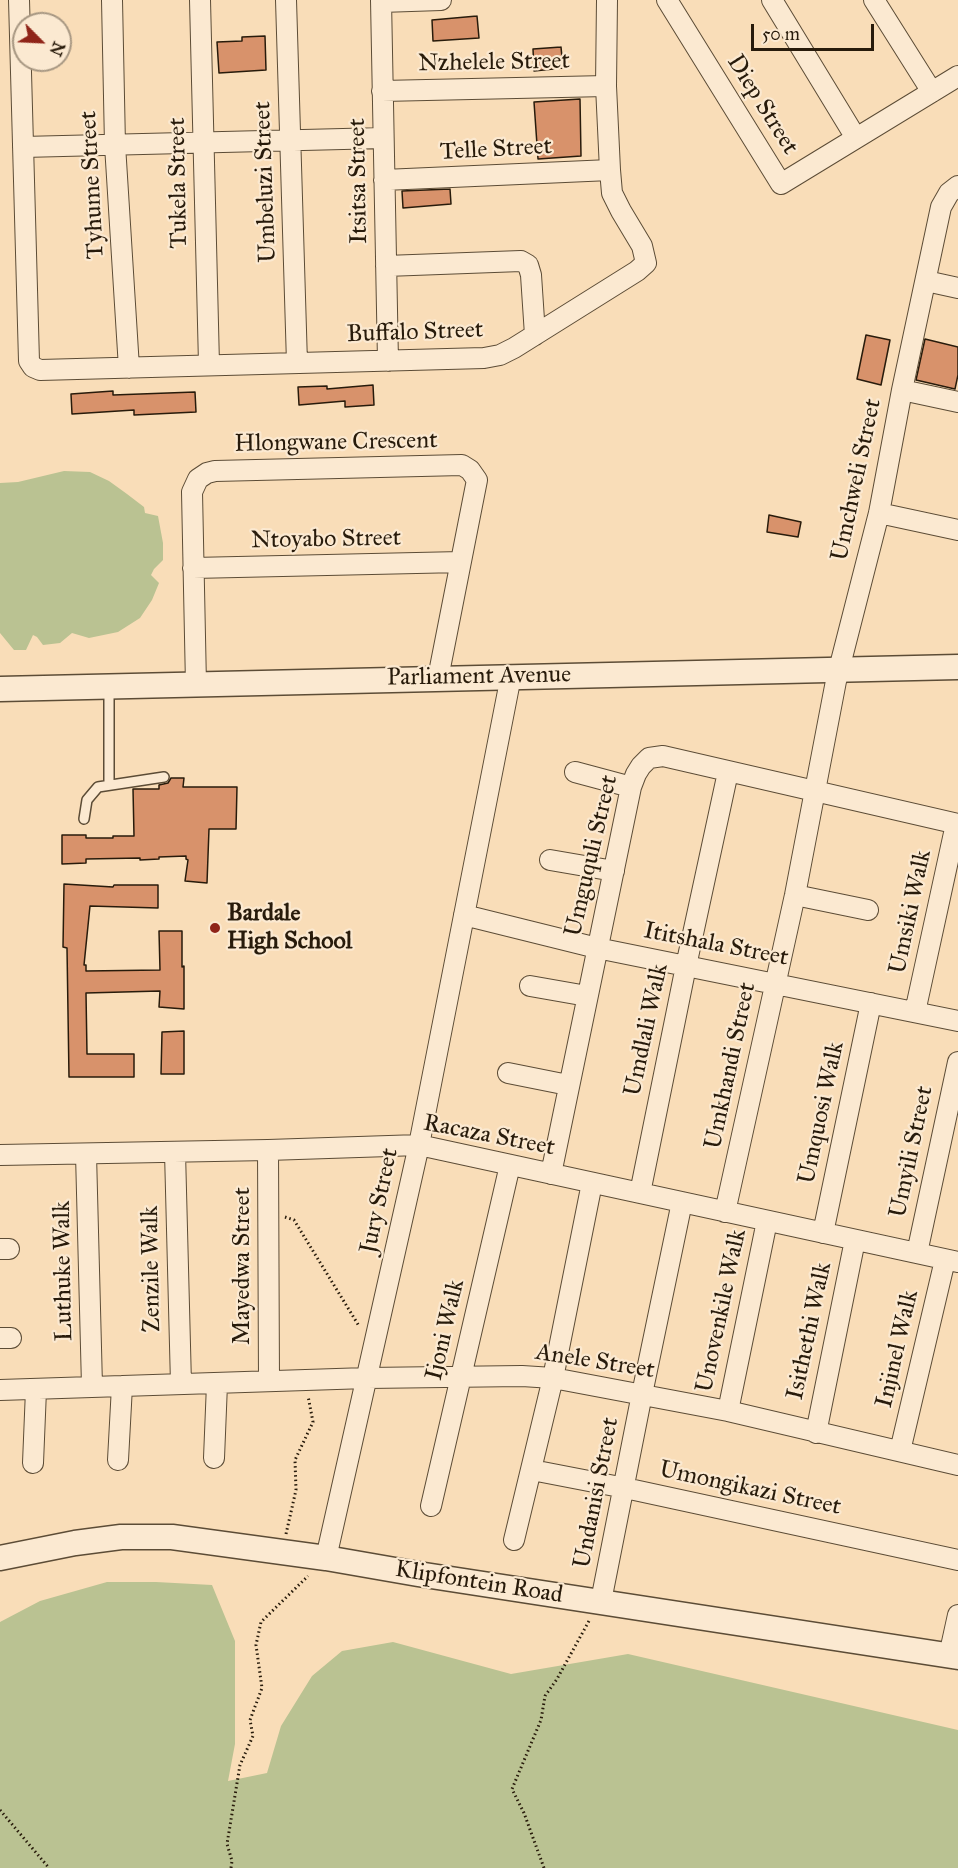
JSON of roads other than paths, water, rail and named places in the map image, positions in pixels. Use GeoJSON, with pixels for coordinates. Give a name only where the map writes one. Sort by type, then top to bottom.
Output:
{"type":"FeatureCollection","features":[{"type":"Feature","properties":{"kind":"street"},"geometry":{"type":"LineString","coordinates":[[18,0],[23,147],[383,138]]}},
{"type":"Feature","properties":{"kind":"street","name":"Tyhume Street"},"geometry":{"type":"LineString","coordinates":[[112,0],[115,145],[129,368]]}},
{"type":"Feature","properties":{"kind":"street","name":"Tukela Street"},"geometry":{"type":"LineString","coordinates":[[200,0],[209,364]]}},
{"type":"Feature","properties":{"kind":"street","name":"Umbeluzi Street"},"geometry":{"type":"LineString","coordinates":[[286,0],[297,363]]}},
{"type":"Feature","properties":{"kind":"street"},"geometry":{"type":"LineString","coordinates":[[381,1],[441,0]]}},
{"type":"Feature","properties":{"kind":"street","name":"Buffalo Street"},"geometry":{"type":"LineString","coordinates":[[23,147],[29,361],[33,367],[40,370],[484,358],[507,351],[535,335],[637,271],[646,263],[642,246],[612,193],[606,86],[607,0]]}},
{"type":"Feature","properties":{"kind":"street","name":"Diep Street"},"geometry":{"type":"LineString","coordinates":[[667,0],[781,184],[958,76]]}},
{"type":"Feature","properties":{"kind":"street"},"geometry":{"type":"LineString","coordinates":[[772,0],[856,138]]}},
{"type":"Feature","properties":{"kind":"street"},"geometry":{"type":"LineString","coordinates":[[874,0],[932,92]]}},
{"type":"Feature","properties":{"kind":"street","name":"Itsitsa Street"},"geometry":{"type":"LineString","coordinates":[[381,1],[388,361]]}},
{"type":"Feature","properties":{"kind":"street","name":"Nzhelele Street"},"geometry":{"type":"LineString","coordinates":[[382,92],[606,86]]}},
{"type":"Feature","properties":{"kind":"street","name":"Telle Street"},"geometry":{"type":"LineString","coordinates":[[384,180],[610,170]]}},
{"type":"Feature","properties":{"kind":"street","name":"Umchweli Street"},"geometry":{"type":"LineString","coordinates":[[815,790],[840,668],[879,513],[902,390],[941,207],[949,193],[958,186]]}},
{"type":"Feature","properties":{"kind":"street"},"geometry":{"type":"LineString","coordinates":[[386,266],[521,261],[528,265],[531,275],[535,335]]}},
{"type":"Feature","properties":{"kind":"street"},"geometry":{"type":"LineString","coordinates":[[926,281],[958,288]]}},
{"type":"Feature","properties":{"kind":"street"},"geometry":{"type":"LineString","coordinates":[[902,390],[958,402]]}},
{"type":"Feature","properties":{"kind":"street","name":"Hlongwane Crescent"},"geometry":{"type":"LineString","coordinates":[[196,685],[192,492],[198,479],[215,471],[462,465],[470,470],[477,480],[438,678]]}},
{"type":"Feature","properties":{"kind":"street"},"geometry":{"type":"LineString","coordinates":[[879,513],[958,530]]}},
{"type":"Feature","properties":{"kind":"street","name":"Ntoyabo Street"},"geometry":{"type":"LineString","coordinates":[[194,568],[460,562]]}},
{"type":"Feature","properties":{"kind":"street","name":"Parliament Avenue"},"geometry":{"type":"LineString","coordinates":[[0,689],[958,667]]}},
{"type":"Feature","properties":{"kind":"street","name":"Jury Street"},"geometry":{"type":"LineString","coordinates":[[326,1558],[419,1145],[512,676]]}},
{"type":"Feature","properties":{"kind":"street","name":"Umguquli Street"},"geometry":{"type":"LineString","coordinates":[[551,1174],[632,787],[636,774],[649,758],[663,756],[957,824]]}},
{"type":"Feature","properties":{"kind":"street"},"geometry":{"type":"LineString","coordinates":[[575,772],[632,787]]}},
{"type":"Feature","properties":{"kind":"street","name":"Umdlali Walk"},"geometry":{"type":"LineString","coordinates":[[640,1193],[728,772]]}},
{"type":"Feature","properties":{"kind":"street","name":"Umkhandi Street"},"geometry":{"type":"LineString","coordinates":[[725,1212],[795,895],[815,790]]}},
{"type":"Feature","properties":{"kind":"street","name":"Umsiki Walk"},"geometry":{"type":"LineString","coordinates":[[915,1012],[957,824]]}},
{"type":"Feature","properties":{"kind":"street"},"geometry":{"type":"LineString","coordinates":[[550,860],[614,871]]}},
{"type":"Feature","properties":{"kind":"street"},"geometry":{"type":"LineString","coordinates":[[795,895],[868,910]]}},
{"type":"Feature","properties":{"kind":"street","name":"Ititshala Street"},"geometry":{"type":"LineString","coordinates":[[464,915],[597,948],[958,1021]]}},
{"type":"Feature","properties":{"kind":"street"},"geometry":{"type":"LineString","coordinates":[[530,986],[587,996]]}},
{"type":"Feature","properties":{"kind":"street","name":"Umquosi Walk"},"geometry":{"type":"LineString","coordinates":[[823,1233],[871,1003]]}},
{"type":"Feature","properties":{"kind":"street","name":"Umyili Street"},"geometry":{"type":"LineString","coordinates":[[917,1253],[958,1062]]}},
{"type":"Feature","properties":{"kind":"street"},"geometry":{"type":"LineString","coordinates":[[508,1073],[568,1085]]}},
{"type":"Feature","properties":{"kind":"street","name":"Racaza Street"},"geometry":{"type":"LineString","coordinates":[[0,1155],[419,1145],[952,1261]]}},
{"type":"Feature","properties":{"kind":"street","name":"Mayedwa Street"},"geometry":{"type":"LineString","coordinates":[[268,1150],[269,1381]]}},
{"type":"Feature","properties":{"kind":"street","name":"Zenzile Walk"},"geometry":{"type":"LineString","coordinates":[[175,1152],[181,1384]]}},
{"type":"Feature","properties":{"kind":"street","name":"Luthuke Walk"},"geometry":{"type":"LineString","coordinates":[[86,1154],[92,1386]]}},
{"type":"Feature","properties":{"kind":"street","name":"Ijoni Walk"},"geometry":{"type":"LineString","coordinates":[[431,1506],[510,1165]]}},
{"type":"Feature","properties":{"kind":"street"},"geometry":{"type":"LineString","coordinates":[[514,1540],[553,1378],[592,1183]]}},
{"type":"Feature","properties":{"kind":"street","name":"Undanisi Street"},"geometry":{"type":"LineString","coordinates":[[602,1601],[682,1203]]}},
{"type":"Feature","properties":{"kind":"street","name":"Unovenkile Walk"},"geometry":{"type":"LineString","coordinates":[[728,1411],[767,1221]]}},
{"type":"Feature","properties":{"kind":"street","name":"Isithethi Walk"},"geometry":{"type":"LineString","coordinates":[[816,1432],[855,1240]]}},
{"type":"Feature","properties":{"kind":"street","name":"Injinel Walk"},"geometry":{"type":"LineString","coordinates":[[900,1451],[952,1261]]}},
{"type":"Feature","properties":{"kind":"street","name":"Anele Street"},"geometry":{"type":"LineString","coordinates":[[0,1390],[368,1378],[522,1376],[553,1378],[728,1411],[958,1465]]}},
{"type":"Feature","properties":{"kind":"street"},"geometry":{"type":"LineString","coordinates":[[214,1458],[217,1384]]}},
{"type":"Feature","properties":{"kind":"street"},"geometry":{"type":"LineString","coordinates":[[118,1460],[122,1386]]}},
{"type":"Feature","properties":{"kind":"street"},"geometry":{"type":"LineString","coordinates":[[33,1463],[36,1390]]}},
{"type":"Feature","properties":{"kind":"street","name":"Umongikazi Street"},"geometry":{"type":"LineString","coordinates":[[532,1470],[958,1560]]}},
{"type":"Feature","properties":{"kind":"street","name":"Klipfontein Road"},"geometry":{"type":"LineString","coordinates":[[0,1558],[75,1543],[121,1537],[172,1537],[282,1551],[954,1657]]}},
{"type":"Feature","properties":{"kind":"street"},"geometry":{"type":"LineString","coordinates":[[954,1657],[958,1615]]}},
{"type":"Feature","properties":{"kind":"lane"},"geometry":{"type":"LineString","coordinates":[[108,687],[109,784]]}},
{"type":"Feature","properties":{"kind":"lane"},"geometry":{"type":"LineString","coordinates":[[84,819],[87,800],[98,787],[164,777]]}},
{"type":"Feature","properties":{"kind":"place","name":"Bardale High School"},"geometry":{"type":"Point","coordinates":[215,928]}}]}
